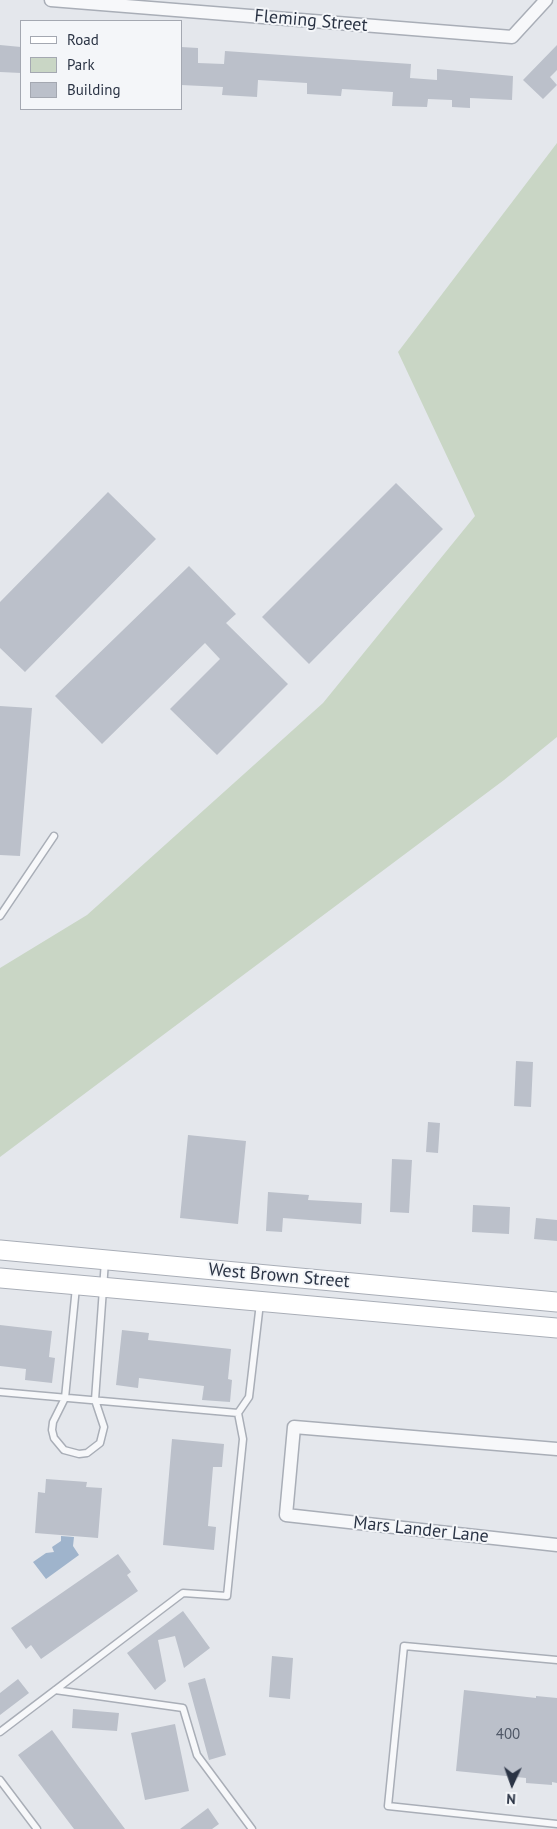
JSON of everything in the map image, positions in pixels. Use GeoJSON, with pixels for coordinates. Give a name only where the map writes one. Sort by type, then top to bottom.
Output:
{"type":"FeatureCollection","features":[{"type":"Feature","properties":{"kind":"main road","name":"West Brown Street"},"geometry":{"type":"LineString","coordinates":[[0,1250],[260,1302],[557,1328]]}},
{"type":"Feature","properties":{"kind":"main road","name":"West Brown Street"},"geometry":{"type":"LineString","coordinates":[[105,1272],[164,1275],[186,1268],[557,1302]]}},
{"type":"Feature","properties":{"kind":"main road"},"geometry":{"type":"LineString","coordinates":[[0,1278],[77,1281],[80,1269],[105,1272]]}},
{"type":"Feature","properties":{"kind":"main road"},"geometry":{"type":"LineString","coordinates":[[360,1311],[364,1284]]}},
{"type":"Feature","properties":{"kind":"street","name":"Fleming Street"},"geometry":{"type":"LineString","coordinates":[[51,0],[512,37],[546,0]]}},
{"type":"Feature","properties":{"kind":"street","name":"Mars Lander Lane"},"geometry":{"type":"LineString","coordinates":[[557,1449],[294,1427],[286,1515],[557,1545]]}},
{"type":"Feature","properties":{"kind":"lane"},"geometry":{"type":"LineString","coordinates":[[0,916],[54,836]]}},
{"type":"Feature","properties":{"kind":"lane"},"geometry":{"type":"LineString","coordinates":[[77,1281],[65,1398],[53,1422],[54,1438],[64,1450],[79,1454],[94,1449],[103,1435],[102,1419],[95,1400],[105,1272]]}},
{"type":"Feature","properties":{"kind":"lane"},"geometry":{"type":"LineString","coordinates":[[0,1732],[183,1593],[227,1596],[243,1439],[238,1413],[249,1397],[260,1302]]}},
{"type":"Feature","properties":{"kind":"lane"},"geometry":{"type":"LineString","coordinates":[[0,1392],[238,1413]]}},
{"type":"Feature","properties":{"kind":"lane"},"geometry":{"type":"LineString","coordinates":[[557,1660],[404,1646],[388,1806],[557,1824]]}},
{"type":"Feature","properties":{"kind":"lane"},"geometry":{"type":"LineString","coordinates":[[55,1690],[183,1708],[197,1755],[252,1829]]}},
{"type":"Feature","properties":{"kind":"lane"},"geometry":{"type":"LineString","coordinates":[[0,1780],[37,1829]]}},
{"type":"Feature","properties":{"kind":"green space"},"geometry":{"type":"Polygon","coordinates":[[[557,143],[557,737],[504,780],[0,1157],[0,968],[87,915],[323,703],[475,516],[398,352],[557,143]]]}},
{"type":"Feature","properties":{"kind":"water"},"geometry":{"type":"Polygon","coordinates":[[[61,1536],[74,1537],[73,1546],[79,1555],[46,1579],[33,1562],[46,1553],[54,1552],[52,1547],[61,1541],[61,1536]]]}},
{"type":"Feature","properties":{"kind":"building"},"geometry":{"type":"Polygon","coordinates":[[[0,45],[20,47],[20,73],[0,72],[0,45]]]}},
{"type":"Feature","properties":{"kind":"building"},"geometry":{"type":"Polygon","coordinates":[[[557,45],[557,70],[550,77],[557,85],[543,99],[523,80],[557,45]]]}},
{"type":"Feature","properties":{"kind":"building"},"geometry":{"type":"Polygon","coordinates":[[[182,47],[198,48],[198,63],[224,64],[225,51],[411,64],[410,78],[437,80],[437,69],[513,76],[512,100],[470,98],[470,108],[452,107],[452,100],[428,99],[427,107],[392,106],[393,92],[342,89],[341,96],[307,94],[307,83],[258,80],[257,97],[222,95],[223,87],[182,85],[182,47]]]}},
{"type":"Feature","properties":{"kind":"building"},"geometry":{"type":"Polygon","coordinates":[[[396,483],[443,529],[309,664],[262,617],[396,483]]]}},
{"type":"Feature","properties":{"kind":"building"},"geometry":{"type":"Polygon","coordinates":[[[108,492],[156,539],[25,672],[0,648],[0,602],[108,492]]]}},
{"type":"Feature","properties":{"kind":"building"},"geometry":{"type":"Polygon","coordinates":[[[189,566],[236,614],[226,623],[288,684],[217,755],[170,709],[220,659],[205,643],[102,744],[55,696],[189,566]]]}},
{"type":"Feature","properties":{"kind":"building"},"geometry":{"type":"Polygon","coordinates":[[[0,706],[32,708],[20,856],[0,855],[0,706]]]}},
{"type":"Feature","properties":{"kind":"building"},"geometry":{"type":"Polygon","coordinates":[[[516,1061],[533,1062],[531,1107],[514,1106],[516,1061]]]}},
{"type":"Feature","properties":{"kind":"building"},"geometry":{"type":"Polygon","coordinates":[[[428,1122],[440,1123],[438,1153],[426,1152],[428,1122]]]}},
{"type":"Feature","properties":{"kind":"building"},"geometry":{"type":"Polygon","coordinates":[[[188,1135],[246,1141],[238,1224],[180,1218],[188,1135]]]}},
{"type":"Feature","properties":{"kind":"building"},"geometry":{"type":"Polygon","coordinates":[[[392,1159],[412,1160],[409,1213],[390,1212],[392,1159]]]}},
{"type":"Feature","properties":{"kind":"building"},"geometry":{"type":"Polygon","coordinates":[[[268,1192],[309,1195],[308,1200],[362,1203],[361,1224],[283,1218],[282,1232],[266,1231],[268,1192]]]}},
{"type":"Feature","properties":{"kind":"building"},"geometry":{"type":"Polygon","coordinates":[[[473,1205],[510,1207],[509,1234],[472,1232],[473,1205]]]}},
{"type":"Feature","properties":{"kind":"building"},"geometry":{"type":"Polygon","coordinates":[[[536,1218],[557,1220],[557,1241],[534,1239],[536,1218]]]}},
{"type":"Feature","properties":{"kind":"building"},"geometry":{"type":"Polygon","coordinates":[[[0,1325],[52,1331],[49,1357],[55,1358],[52,1383],[25,1380],[26,1369],[0,1366],[0,1325]]]}},
{"type":"Feature","properties":{"kind":"building"},"geometry":{"type":"Polygon","coordinates":[[[122,1330],[149,1333],[148,1340],[231,1349],[228,1379],[232,1380],[230,1402],[202,1400],[204,1386],[139,1378],[138,1388],[116,1385],[122,1330]]]}},
{"type":"Feature","properties":{"kind":"building"},"geometry":{"type":"Polygon","coordinates":[[[172,1439],[224,1444],[222,1467],[213,1467],[208,1526],[216,1527],[214,1550],[163,1545],[172,1439]]]}},
{"type":"Feature","properties":{"kind":"building"},"geometry":{"type":"Polygon","coordinates":[[[46,1479],[87,1482],[86,1487],[102,1488],[98,1538],[35,1533],[38,1492],[45,1493],[46,1479]]]}},
{"type":"Feature","properties":{"kind":"building"},"geometry":{"type":"Polygon","coordinates":[[[118,1554],[131,1572],[127,1575],[138,1591],[41,1659],[31,1645],[26,1649],[11,1628],[118,1554]]]}},
{"type":"Feature","properties":{"kind":"building"},"geometry":{"type":"Polygon","coordinates":[[[183,1611],[210,1648],[184,1668],[175,1636],[158,1640],[166,1681],[155,1690],[127,1653],[183,1611]]]}},
{"type":"Feature","properties":{"kind":"building"},"geometry":{"type":"Polygon","coordinates":[[[272,1656],[293,1658],[290,1699],[269,1697],[272,1656]]]}},
{"type":"Feature","properties":{"kind":"building"},"geometry":{"type":"Polygon","coordinates":[[[205,1678],[226,1755],[209,1760],[188,1683],[205,1678]]]}},
{"type":"Feature","properties":{"kind":"building"},"geometry":{"type":"Polygon","coordinates":[[[18,1679],[29,1693],[0,1715],[0,1693],[18,1679]]]}},
{"type":"Feature","properties":{"kind":"building"},"geometry":{"type":"Polygon","coordinates":[[[464,1690],[536,1698],[536,1696],[557,1698],[557,1783],[552,1782],[552,1785],[526,1783],[526,1778],[456,1771],[464,1690]]]}},
{"type":"Feature","properties":{"kind":"building"},"geometry":{"type":"Polygon","coordinates":[[[73,1709],[119,1713],[117,1731],[72,1728],[73,1709]]]}},
{"type":"Feature","properties":{"kind":"building"},"geometry":{"type":"Polygon","coordinates":[[[175,1724],[189,1791],[145,1800],[131,1733],[175,1724]]]}},
{"type":"Feature","properties":{"kind":"building"},"geometry":{"type":"Polygon","coordinates":[[[52,1730],[125,1829],[74,1829],[18,1755],[52,1730]]]}},
{"type":"Feature","properties":{"kind":"building"},"geometry":{"type":"Polygon","coordinates":[[[208,1808],[219,1824],[212,1829],[180,1829],[208,1808]]]}}]}
